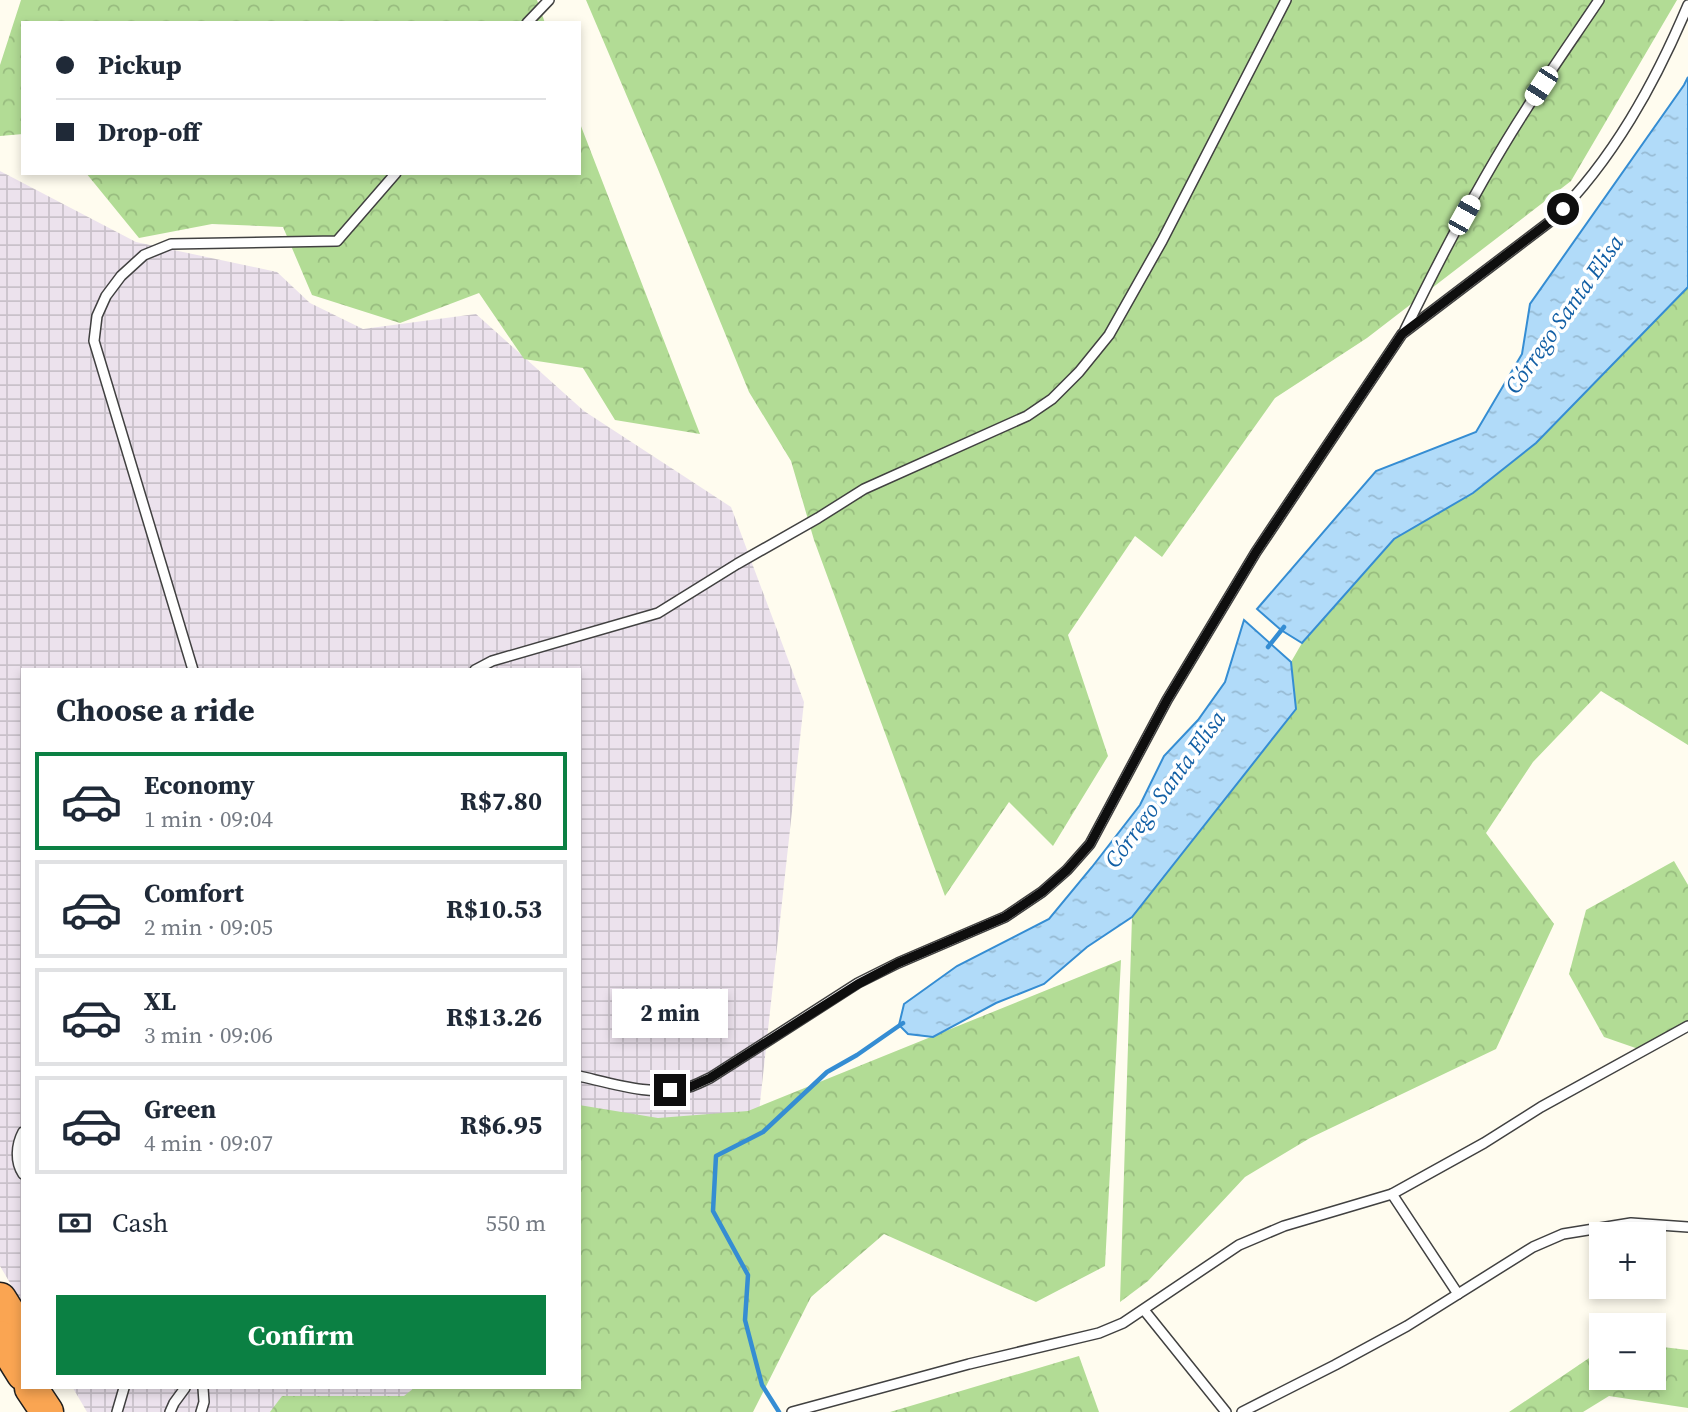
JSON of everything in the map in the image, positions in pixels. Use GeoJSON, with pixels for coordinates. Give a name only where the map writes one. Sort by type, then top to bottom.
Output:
{"type":"FeatureCollection","features":[{"type":"Feature","properties":{"kind":"highway"},"geometry":{"type":"LineString","coordinates":[[0,1298],[21,1333]]}},
{"type":"Feature","properties":{"kind":"highway"},"geometry":{"type":"LineString","coordinates":[[0,1337],[21,1371]]}},
{"type":"Feature","properties":{"kind":"highway"},"geometry":{"type":"LineString","coordinates":[[32,1389],[47,1412]]}},
{"type":"Feature","properties":{"kind":"highway"},"geometry":{"type":"LineString","coordinates":[[55,1389],[70,1412]]}},
{"type":"Feature","properties":{"kind":"lane"},"geometry":{"type":"LineString","coordinates":[[529,21],[549,0]]}},
{"type":"Feature","properties":{"kind":"lane"},"geometry":{"type":"LineString","coordinates":[[479,668],[492,661],[658,613],[864,489],[1027,416],[1052,399],[1079,372],[1109,335],[1162,242],[1286,0]]}},
{"type":"Feature","properties":{"kind":"lane"},"geometry":{"type":"LineString","coordinates":[[581,1076],[652,1090],[690,1087],[710,1078],[858,984],[898,963],[1005,917],[1042,892],[1067,870],[1090,844],[1167,700],[1256,552],[1402,334],[1441,256],[1487,174],[1548,75],[1599,0]]}},
{"type":"Feature","properties":{"kind":"lane"},"geometry":{"type":"LineString","coordinates":[[1402,334],[1552,220],[1573,199],[1636,111],[1669,50],[1688,5]]}},
{"type":"Feature","properties":{"kind":"lane"},"geometry":{"type":"LineString","coordinates":[[192,668],[94,341],[97,316],[106,296],[121,276],[144,255],[171,244],[338,242],[394,175]]}},
{"type":"Feature","properties":{"kind":"lane"},"geometry":{"type":"LineString","coordinates":[[792,1412],[969,1364],[1098,1333],[1123,1323],[1239,1245],[1284,1226],[1392,1194],[1484,1143],[1541,1107],[1688,1026]]}},
{"type":"Feature","properties":{"kind":"lane"},"geometry":{"type":"LineString","coordinates":[[21,1136],[17,1155],[21,1171]]}},
{"type":"Feature","properties":{"kind":"lane"},"geometry":{"type":"LineString","coordinates":[[1392,1194],[1458,1293]]}},
{"type":"Feature","properties":{"kind":"lane"},"geometry":{"type":"LineString","coordinates":[[1242,1412],[1407,1326],[1533,1247],[1563,1234],[1631,1223],[1688,1227]]}},
{"type":"Feature","properties":{"kind":"lane"},"geometry":{"type":"LineString","coordinates":[[1143,1310],[1226,1412]]}},
{"type":"Feature","properties":{"kind":"lane"},"geometry":{"type":"LineString","coordinates":[[117,1412],[124,1389]]}},
{"type":"Feature","properties":{"kind":"lane"},"geometry":{"type":"LineString","coordinates":[[170,1412],[184,1389]]}},
{"type":"Feature","properties":{"kind":"lane"},"geometry":{"type":"LineString","coordinates":[[201,1412],[203,1389]]}},
{"type":"Feature","properties":{"kind":"shaded area"},"geometry":{"type":"Polygon","coordinates":[[[0,171],[136,242],[277,272],[310,303],[363,329],[476,314],[584,411],[731,507],[804,702],[726,1412],[87,1412],[74,1389],[581,1389],[581,668],[21,668],[21,1302],[0,1266],[0,171]]]}},
{"type":"Feature","properties":{"kind":"green space"},"geometry":{"type":"Polygon","coordinates":[[[21,0],[537,0],[544,21],[21,21],[21,134],[0,136],[0,65],[21,0]]]}},
{"type":"Feature","properties":{"kind":"green space"},"geometry":{"type":"Polygon","coordinates":[[[586,0],[1677,0],[1571,181],[1367,338],[1275,398],[1162,557],[1135,536],[1068,635],[1108,756],[1053,846],[1009,802],[945,896],[814,540],[791,461],[749,392],[586,0]]]}},
{"type":"Feature","properties":{"kind":"green space"},"geometry":{"type":"Polygon","coordinates":[[[581,126],[700,434],[615,420],[583,368],[524,359],[479,293],[400,323],[312,295],[283,227],[212,224],[139,238],[88,175],[581,175],[581,126]]]}},
{"type":"Feature","properties":{"kind":"green space"},"geometry":{"type":"Polygon","coordinates":[[[1688,287],[1688,745],[1601,691],[1533,762],[1486,833],[1554,924],[1496,1049],[1310,1138],[1245,1177],[1148,1281],[1120,1302],[1132,917],[1296,709],[1291,662],[1302,643],[1394,539],[1473,493],[1536,443],[1688,287]]]}},
{"type":"Feature","properties":{"kind":"green space"},"geometry":{"type":"Polygon","coordinates":[[[1674,861],[1688,885],[1688,1028],[1647,1052],[1604,1037],[1569,974],[1586,910],[1674,861]]]}},
{"type":"Feature","properties":{"kind":"green space"},"geometry":{"type":"Polygon","coordinates":[[[1121,960],[1105,1266],[1036,1302],[884,1234],[811,1297],[753,1412],[270,1412],[282,1396],[404,1396],[413,1389],[581,1389],[581,1105],[658,1118],[748,1111],[1121,960]]]}},
{"type":"Feature","properties":{"kind":"green space"},"geometry":{"type":"Polygon","coordinates":[[[1666,1347],[1688,1350],[1688,1408],[1609,1396],[1583,1412],[1509,1412],[1589,1358],[1589,1390],[1666,1390],[1666,1347]]]}},
{"type":"Feature","properties":{"kind":"green space"},"geometry":{"type":"Polygon","coordinates":[[[1079,1356],[1099,1412],[890,1412],[1079,1356]]]}},
{"type":"Feature","properties":{"kind":"water"},"geometry":{"type":"Polygon","coordinates":[[[1688,77],[1688,287],[1536,443],[1473,493],[1394,539],[1302,643],[1281,630],[1257,609],[1376,471],[1476,432],[1522,354],[1530,304],[1688,77]]]}},
{"type":"Feature","properties":{"kind":"water"},"geometry":{"type":"Polygon","coordinates":[[[1244,620],[1291,662],[1296,709],[1132,917],[1087,947],[1044,984],[996,1003],[933,1037],[908,1034],[899,1025],[904,1004],[957,966],[1049,919],[1092,867],[1140,805],[1164,756],[1198,720],[1225,682],[1244,620]]]}},
{"type":"Feature","properties":{"kind":"waterway","name":"Córrego Santa Elisa"},"geometry":{"type":"LineString","coordinates":[[1268,647],[1284,627]]}},
{"type":"Feature","properties":{"kind":"waterway","name":"Córrego Santa Elisa"},"geometry":{"type":"LineString","coordinates":[[779,1412],[762,1385],[745,1320],[748,1275],[713,1211],[716,1156],[763,1132],[827,1072],[903,1023]]}},
{"type":"Feature","properties":{"kind":"route"},"geometry":{"type":"LineString","coordinates":[[670,1090],[690,1087],[710,1078],[858,984],[898,963],[1005,917],[1042,892],[1067,870],[1090,844],[1167,700],[1256,552],[1402,334],[1563,209]]}}]}
